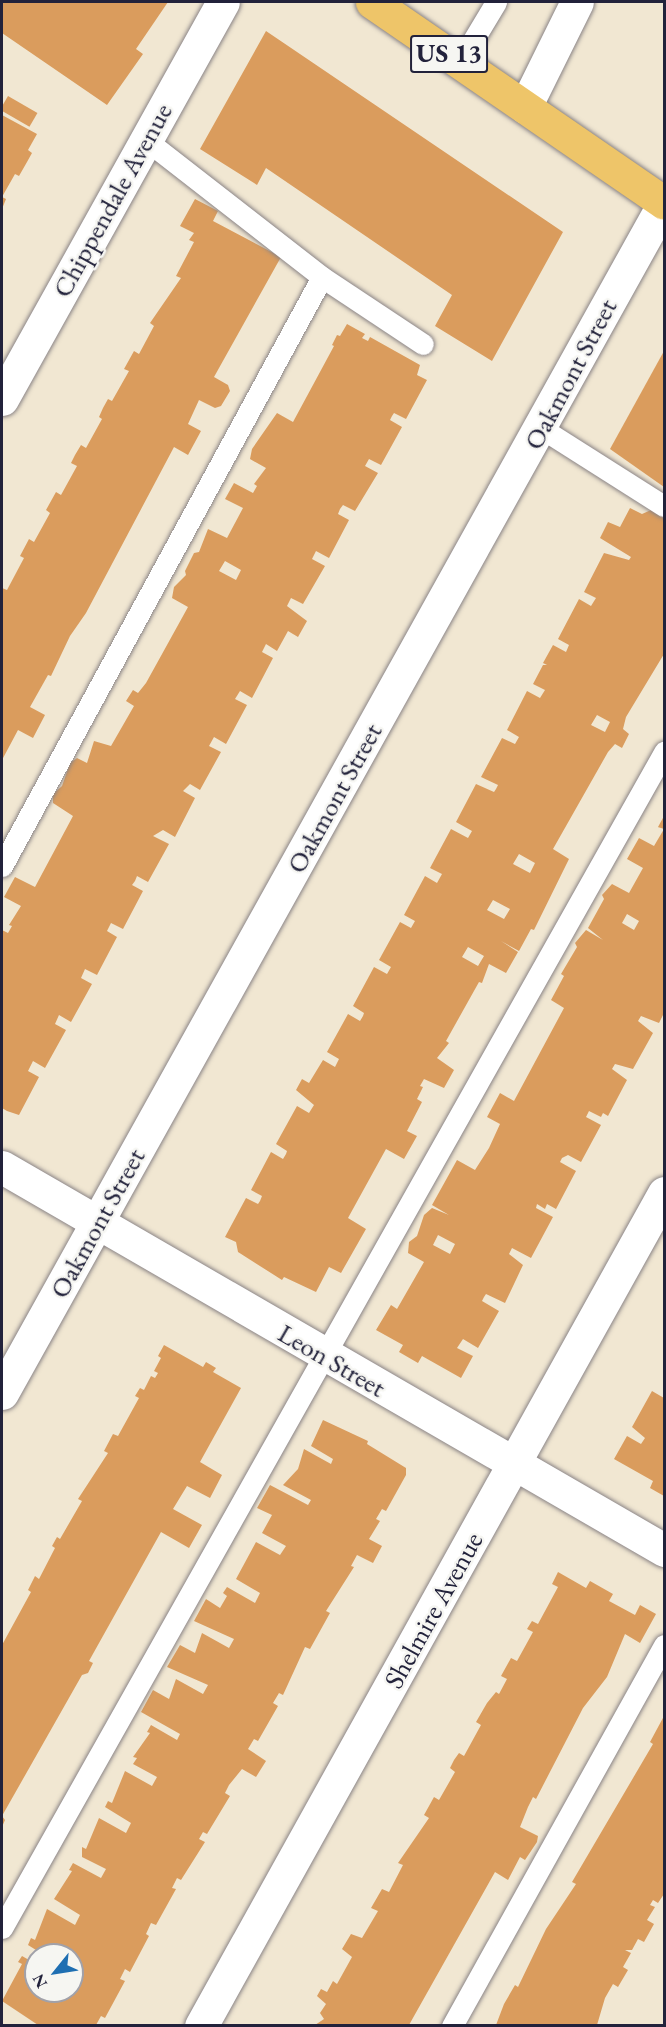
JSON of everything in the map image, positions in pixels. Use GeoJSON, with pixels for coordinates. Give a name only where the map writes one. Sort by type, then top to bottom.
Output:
{"type":"FeatureCollection","features":[{"type":"Feature","properties":{"kind":"main road","name":"US 13"},"geometry":{"type":"LineString","coordinates":[[372,2],[664,203]]}},
{"type":"Feature","properties":{"kind":"street","name":"Chippendale Avenue"},"geometry":{"type":"LineString","coordinates":[[2,399],[223,2]]}},
{"type":"Feature","properties":{"kind":"street"},"geometry":{"type":"LineString","coordinates":[[525,107],[577,2]]}},
{"type":"Feature","properties":{"kind":"street","name":"Oakmont Street"},"geometry":{"type":"LineString","coordinates":[[2,1393],[541,428],[664,203]]}},
{"type":"Feature","properties":{"kind":"street","name":"Leon Street"},"geometry":{"type":"LineString","coordinates":[[2,1167],[664,1550]]}},
{"type":"Feature","properties":{"kind":"street","name":"Shelmire Avenue"},"geometry":{"type":"LineString","coordinates":[[201,2025],[664,1193]]}},
{"type":"Feature","properties":{"kind":"lane"},"geometry":{"type":"LineString","coordinates":[[460,62],[496,2]]}},
{"type":"Feature","properties":{"kind":"lane"},"geometry":{"type":"LineString","coordinates":[[146,140],[322,277],[423,344]]}},
{"type":"Feature","properties":{"kind":"lane"},"geometry":{"type":"LineString","coordinates":[[2,866],[322,277]]}},
{"type":"Feature","properties":{"kind":"lane"},"geometry":{"type":"LineString","coordinates":[[541,428],[664,506]]}},
{"type":"Feature","properties":{"kind":"lane"},"geometry":{"type":"LineString","coordinates":[[2,1928],[664,752]]}},
{"type":"Feature","properties":{"kind":"lane"},"geometry":{"type":"LineString","coordinates":[[452,2025],[664,1645]]}},
{"type":"Feature","properties":{"kind":"building"},"geometry":{"type":"Polygon","coordinates":[[[2,2],[168,2],[136,49],[143,54],[107,105],[2,33],[2,2]]]}},
{"type":"Feature","properties":{"kind":"building"},"geometry":{"type":"Polygon","coordinates":[[[266,31],[563,232],[492,361],[435,326],[452,295],[266,168],[257,185],[200,149],[266,31]]]}},
{"type":"Feature","properties":{"kind":"building"},"geometry":{"type":"Polygon","coordinates":[[[8,96],[37,113],[29,127],[2,111],[8,96]]]}},
{"type":"Feature","properties":{"kind":"building"},"geometry":{"type":"Polygon","coordinates":[[[2,115],[37,134],[28,150],[32,153],[27,162],[19,176],[15,174],[2,197],[2,115]]]}},
{"type":"Feature","properties":{"kind":"building"},"geometry":{"type":"Polygon","coordinates":[[[2,197],[6,199],[2,209],[2,197]]]}},
{"type":"Feature","properties":{"kind":"building"},"geometry":{"type":"Polygon","coordinates":[[[195,199],[218,211],[213,221],[281,257],[214,377],[228,385],[230,391],[221,406],[215,408],[199,400],[188,424],[201,431],[188,455],[174,447],[86,613],[70,636],[51,676],[48,675],[30,707],[45,715],[33,738],[18,730],[2,760],[2,588],[7,590],[24,558],[20,556],[29,539],[34,542],[50,513],[46,510],[56,492],[61,495],[77,466],[71,463],[75,455],[81,445],[86,448],[102,419],[99,417],[108,399],[112,401],[129,371],[124,369],[134,351],[139,354],[154,326],[150,323],[181,278],[176,276],[194,242],[189,240],[194,233],[180,226],[195,199]]]}},
{"type":"Feature","properties":{"kind":"building"},"geometry":{"type":"Polygon","coordinates":[[[347,324],[365,334],[362,338],[368,341],[370,337],[420,365],[417,375],[427,380],[406,419],[394,413],[392,416],[390,420],[402,427],[381,465],[369,459],[365,466],[378,473],[355,511],[343,505],[340,509],[338,514],[349,520],[329,558],[316,551],[312,559],[325,566],[303,604],[291,598],[287,606],[307,621],[298,637],[288,631],[277,651],[266,644],[262,652],[273,658],[252,698],[240,691],[235,699],[247,705],[226,744],[214,737],[209,746],[221,752],[200,790],[190,784],[183,791],[195,798],[175,837],[163,830],[153,836],[169,844],[148,882],[137,876],[132,885],[143,891],[123,929],[111,923],[107,931],[117,937],[97,975],[85,969],[81,978],[92,984],[71,1022],[59,1015],[55,1024],[66,1030],[45,1068],[33,1061],[28,1071],[39,1077],[19,1115],[7,1111],[2,1108],[2,930],[8,933],[12,926],[9,925],[21,906],[4,897],[15,877],[35,887],[73,816],[53,803],[53,794],[62,786],[70,763],[77,758],[87,763],[94,741],[111,746],[134,706],[126,701],[133,690],[138,693],[146,683],[188,607],[172,598],[174,587],[186,575],[185,571],[194,553],[199,552],[208,529],[227,538],[243,508],[225,499],[234,483],[253,493],[257,486],[254,484],[266,468],[250,459],[252,449],[277,413],[293,422],[334,346],[332,345],[337,335],[340,336],[347,324]],[[225,561],[219,571],[236,580],[241,570],[225,561]]]}},
{"type":"Feature","properties":{"kind":"building"},"geometry":{"type":"Polygon","coordinates":[[[664,351],[664,487],[610,449],[664,351]]]}},
{"type":"Feature","properties":{"kind":"building"},"geometry":{"type":"Polygon","coordinates":[[[630,508],[642,514],[651,510],[664,517],[664,654],[626,717],[623,729],[629,734],[622,748],[615,744],[608,752],[553,849],[569,859],[534,930],[531,929],[519,951],[501,941],[518,952],[506,973],[489,964],[482,983],[479,982],[446,1041],[449,1043],[437,1058],[454,1070],[444,1088],[424,1079],[420,1086],[423,1087],[417,1099],[422,1102],[407,1131],[417,1136],[404,1159],[386,1149],[348,1218],[366,1229],[341,1273],[329,1267],[316,1292],[284,1277],[282,1280],[238,1252],[236,1242],[225,1237],[246,1198],[258,1204],[260,1201],[262,1196],[251,1190],[271,1152],[283,1159],[286,1154],[287,1151],[276,1144],[297,1106],[309,1113],[314,1105],[296,1090],[302,1079],[309,1083],[323,1060],[335,1067],[339,1059],[327,1052],[348,1014],[360,1021],[363,1016],[364,1013],[353,1006],[374,967],[387,974],[391,967],[379,960],[400,922],[411,928],[415,921],[404,915],[425,876],[437,883],[442,874],[430,868],[451,829],[468,838],[472,831],[456,822],[476,784],[494,792],[496,789],[498,785],[481,777],[502,738],[515,744],[519,737],[507,730],[527,691],[540,698],[545,690],[533,684],[543,665],[547,665],[543,663],[553,645],[566,652],[569,645],[558,639],[579,599],[591,606],[596,598],[584,592],[604,553],[629,560],[631,557],[600,538],[608,522],[620,527],[630,508]],[[597,715],[591,725],[605,732],[610,722],[597,715]],[[519,854],[513,864],[530,873],[535,863],[519,854]],[[493,900],[487,910],[504,919],[510,909],[493,900]],[[468,947],[462,957],[478,966],[484,956],[468,947]]]}},
{"type":"Feature","properties":{"kind":"building"},"geometry":{"type":"Polygon","coordinates":[[[664,816],[664,829],[658,827],[664,816]]]}},
{"type":"Feature","properties":{"kind":"building"},"geometry":{"type":"Polygon","coordinates":[[[664,829],[664,1013],[659,1023],[641,1016],[638,1021],[653,1033],[633,1069],[615,1064],[612,1069],[627,1080],[608,1116],[603,1113],[601,1117],[589,1111],[586,1117],[601,1125],[581,1162],[568,1155],[562,1158],[560,1162],[576,1171],[556,1209],[547,1204],[545,1209],[537,1204],[536,1208],[553,1217],[531,1258],[512,1248],[509,1254],[523,1265],[505,1303],[486,1294],[484,1297],[482,1301],[499,1311],[478,1348],[463,1339],[457,1348],[473,1356],[461,1378],[422,1356],[418,1363],[399,1352],[403,1345],[376,1330],[391,1305],[397,1309],[424,1262],[408,1253],[409,1242],[417,1236],[424,1215],[432,1208],[449,1215],[432,1205],[457,1160],[475,1170],[489,1148],[500,1124],[487,1117],[500,1093],[514,1101],[564,1008],[551,1000],[564,976],[561,974],[577,947],[575,943],[586,930],[603,940],[588,928],[604,899],[602,895],[612,884],[629,893],[643,868],[627,859],[639,838],[654,846],[664,829]],[[627,914],[622,923],[634,930],[639,921],[627,914]],[[438,1235],[433,1245],[450,1254],[455,1244],[438,1235]]]}},
{"type":"Feature","properties":{"kind":"building"},"geometry":{"type":"Polygon","coordinates":[[[164,1345],[203,1367],[206,1362],[216,1368],[213,1372],[241,1388],[200,1462],[222,1475],[210,1498],[187,1486],[173,1509],[202,1525],[189,1548],[161,1532],[89,1661],[93,1663],[88,1673],[82,1675],[2,1816],[2,1645],[31,1592],[28,1590],[35,1576],[39,1579],[55,1548],[52,1546],[57,1537],[60,1539],[82,1501],[78,1499],[108,1453],[104,1451],[113,1434],[118,1436],[139,1398],[135,1396],[140,1388],[144,1390],[151,1376],[155,1378],[158,1373],[154,1371],[161,1358],[158,1356],[164,1345]]]}},
{"type":"Feature","properties":{"kind":"building"},"geometry":{"type":"Polygon","coordinates":[[[652,1391],[664,1398],[664,1496],[650,1488],[653,1481],[614,1459],[627,1436],[641,1444],[645,1438],[632,1427],[652,1391]]]}},
{"type":"Feature","properties":{"kind":"building"},"geometry":{"type":"Polygon","coordinates":[[[323,1420],[368,1441],[367,1444],[406,1468],[406,1475],[386,1511],[382,1509],[376,1519],[380,1521],[369,1539],[382,1546],[373,1563],[357,1555],[351,1566],[354,1567],[326,1611],[330,1613],[310,1649],[305,1647],[283,1695],[279,1693],[273,1703],[278,1706],[258,1741],[254,1739],[248,1749],[266,1761],[256,1777],[242,1769],[229,1785],[225,1793],[230,1796],[207,1834],[203,1832],[199,1839],[205,1842],[181,1880],[177,1878],[172,1888],[176,1889],[156,1925],[151,1923],[146,1934],[149,1936],[130,1972],[125,1969],[120,1979],[125,1981],[105,2018],[101,2016],[96,2025],[38,2025],[2,2001],[22,1964],[18,1962],[22,1956],[24,1957],[24,2003],[84,2003],[84,1943],[29,1943],[31,1938],[35,1940],[47,1909],[75,1925],[80,1915],[54,1899],[72,1871],[69,1870],[73,1863],[101,1878],[106,1869],[82,1857],[82,1847],[86,1849],[99,1818],[126,1833],[131,1823],[105,1807],[108,1801],[112,1803],[125,1771],[152,1786],[157,1777],[133,1764],[137,1758],[133,1757],[150,1733],[147,1732],[151,1725],[177,1740],[180,1734],[141,1712],[153,1690],[169,1699],[176,1679],[203,1694],[208,1685],[167,1667],[180,1645],[195,1653],[202,1633],[229,1648],[234,1639],[194,1621],[206,1599],[220,1608],[227,1596],[223,1593],[227,1587],[255,1603],[260,1593],[236,1579],[256,1542],[280,1555],[286,1546],[262,1533],[272,1515],[257,1508],[270,1485],[308,1505],[311,1500],[283,1485],[298,1469],[304,1449],[331,1464],[333,1459],[311,1446],[323,1420]]]}},
{"type":"Feature","properties":{"kind":"building"},"geometry":{"type":"Polygon","coordinates":[[[558,1572],[586,1588],[590,1581],[613,1594],[609,1601],[635,1615],[640,1605],[656,1614],[640,1643],[625,1634],[607,1677],[583,1708],[536,1799],[533,1797],[520,1827],[538,1836],[537,1842],[525,1860],[520,1857],[508,1880],[495,1872],[409,2025],[315,2025],[324,2019],[320,2013],[326,2004],[317,1996],[321,1989],[327,1992],[333,1981],[337,1984],[352,1957],[342,1949],[351,1934],[362,1938],[378,1911],[371,1908],[382,1889],[389,1892],[403,1865],[398,1863],[429,1818],[424,1815],[434,1797],[439,1800],[455,1772],[450,1768],[454,1760],[459,1753],[464,1756],[481,1725],[476,1722],[496,1692],[499,1694],[507,1679],[501,1676],[511,1658],[517,1661],[533,1632],[527,1629],[532,1621],[538,1624],[558,1587],[552,1584],[558,1572]]]}},
{"type":"Feature","properties":{"kind":"building"},"geometry":{"type":"Polygon","coordinates":[[[664,1716],[664,1894],[658,1903],[653,1900],[650,1905],[655,1907],[647,1920],[654,1924],[644,1942],[638,1939],[632,1950],[625,1950],[631,1953],[623,1967],[628,1970],[618,1987],[613,1984],[605,1998],[597,2025],[496,2025],[504,2004],[515,1985],[518,1987],[546,1929],[576,1884],[572,1882],[653,1744],[650,1742],[664,1716]]]}}]}
